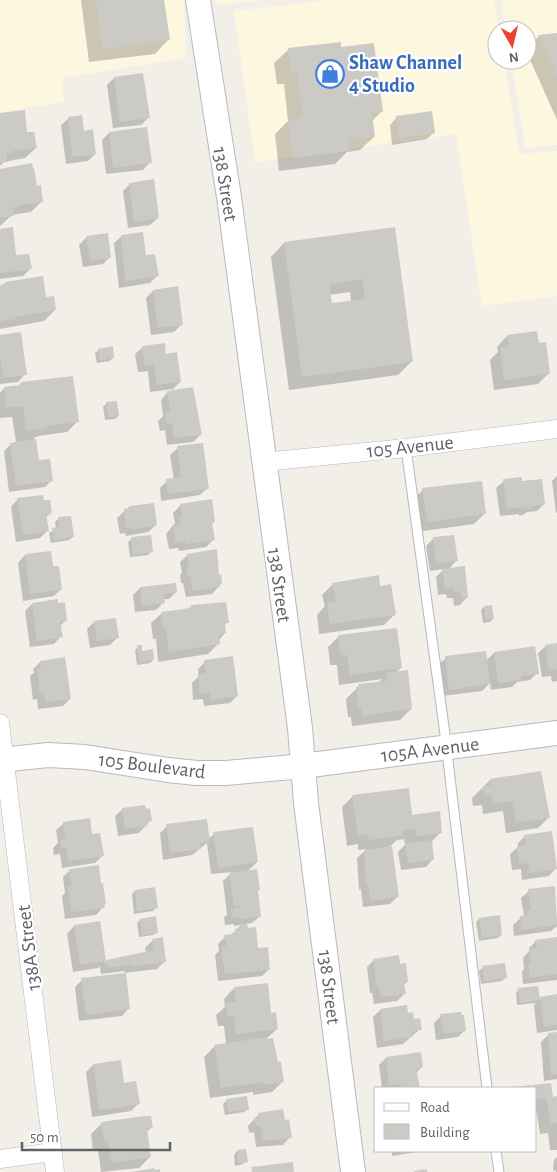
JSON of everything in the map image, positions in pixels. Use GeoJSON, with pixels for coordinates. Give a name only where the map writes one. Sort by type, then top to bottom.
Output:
{"type":"FeatureCollection","features":[{"type":"Feature","properties":{"kind":"street","name":"138 Street"},"geometry":{"type":"LineString","coordinates":[[198,0],[229,197],[300,728],[309,823],[353,1172]]}},
{"type":"Feature","properties":{"kind":"street","name":"105 Avenue"},"geometry":{"type":"LineString","coordinates":[[263,462],[406,448],[557,429]]}},
{"type":"Feature","properties":{"kind":"street","name":"138A Street"},"geometry":{"type":"LineString","coordinates":[[0,724],[2,759],[55,1172]]}},
{"type":"Feature","properties":{"kind":"street","name":"105A Avenue"},"geometry":{"type":"LineString","coordinates":[[303,766],[557,733]]}},
{"type":"Feature","properties":{"kind":"street","name":"105 Boulevard"},"geometry":{"type":"LineString","coordinates":[[2,759],[48,755],[85,757],[197,773],[254,771],[303,766]]}},
{"type":"Feature","properties":{"kind":"street"},"geometry":{"type":"LineString","coordinates":[[0,1159],[52,1152]]}},
{"type":"Feature","properties":{"kind":"lane"},"geometry":{"type":"LineString","coordinates":[[406,448],[446,746],[488,1087]]}},
{"type":"Feature","properties":{"kind":"lane"},"geometry":{"type":"LineString","coordinates":[[496,1152],[498,1172]]}},
{"type":"Feature","properties":{"kind":"shaded area"},"geometry":{"type":"Polygon","coordinates":[[[0,0],[184,0],[186,58],[62,78],[64,102],[0,112],[0,0]]]}},
{"type":"Feature","properties":{"kind":"shaded area"},"geometry":{"type":"Polygon","coordinates":[[[216,0],[263,0],[217,5],[216,0]]]}},
{"type":"Feature","properties":{"kind":"shaded area"},"geometry":{"type":"Polygon","coordinates":[[[329,0],[494,0],[497,20],[487,20],[487,70],[506,70],[519,154],[557,151],[557,296],[482,306],[456,134],[255,162],[234,11],[329,0]]]}},
{"type":"Feature","properties":{"kind":"shaded area"},"geometry":{"type":"Polygon","coordinates":[[[501,0],[557,0],[557,145],[526,148],[513,70],[537,70],[537,20],[504,20],[501,0]]]}},
{"type":"Feature","properties":{"kind":"building"},"geometry":{"type":"Polygon","coordinates":[[[96,0],[164,0],[170,40],[102,49],[96,0]]]}},
{"type":"Feature","properties":{"kind":"building"},"geometry":{"type":"Polygon","coordinates":[[[557,33],[557,76],[538,35],[557,33]]]}},
{"type":"Feature","properties":{"kind":"building"},"geometry":{"type":"Polygon","coordinates":[[[341,42],[341,47],[374,43],[383,112],[372,113],[375,137],[349,140],[350,151],[293,158],[288,120],[303,117],[297,71],[291,71],[288,48],[341,42]]]}},
{"type":"Feature","properties":{"kind":"building"},"geometry":{"type":"Polygon","coordinates":[[[143,73],[150,118],[120,122],[114,77],[143,73]]]}},
{"type":"Feature","properties":{"kind":"building"},"geometry":{"type":"Polygon","coordinates":[[[25,110],[27,132],[34,132],[37,148],[7,153],[6,162],[0,163],[0,113],[25,110]]]}},
{"type":"Feature","properties":{"kind":"building"},"geometry":{"type":"Polygon","coordinates":[[[432,111],[435,133],[399,138],[396,116],[432,111]]]}},
{"type":"Feature","properties":{"kind":"building"},"geometry":{"type":"Polygon","coordinates":[[[82,115],[84,131],[93,129],[96,154],[72,157],[68,117],[82,115]]]}},
{"type":"Feature","properties":{"kind":"building"},"geometry":{"type":"Polygon","coordinates":[[[147,127],[152,163],[113,168],[109,132],[147,127]]]}},
{"type":"Feature","properties":{"kind":"building"},"geometry":{"type":"Polygon","coordinates":[[[32,163],[37,186],[41,185],[43,202],[14,207],[13,216],[0,218],[0,169],[32,163]]]}},
{"type":"Feature","properties":{"kind":"building"},"geometry":{"type":"Polygon","coordinates":[[[154,179],[159,218],[134,222],[129,183],[154,179]]]}},
{"type":"Feature","properties":{"kind":"building"},"geometry":{"type":"Polygon","coordinates":[[[13,227],[16,255],[29,254],[32,269],[0,273],[0,229],[13,227]]]}},
{"type":"Feature","properties":{"kind":"building"},"geometry":{"type":"Polygon","coordinates":[[[395,227],[413,362],[302,377],[284,242],[395,227]],[[363,279],[329,284],[332,303],[365,299],[363,279]]]}},
{"type":"Feature","properties":{"kind":"building"},"geometry":{"type":"Polygon","coordinates":[[[143,232],[146,255],[155,254],[159,276],[125,281],[121,235],[143,232]]]}},
{"type":"Feature","properties":{"kind":"building"},"geometry":{"type":"Polygon","coordinates":[[[108,233],[111,258],[90,261],[86,236],[108,233]]]}},
{"type":"Feature","properties":{"kind":"building"},"geometry":{"type":"Polygon","coordinates":[[[43,276],[46,297],[54,296],[56,310],[0,321],[0,285],[5,284],[5,282],[43,276]]]}},
{"type":"Feature","properties":{"kind":"building"},"geometry":{"type":"Polygon","coordinates":[[[178,286],[183,325],[158,328],[153,290],[178,286]]]}},
{"type":"Feature","properties":{"kind":"building"},"geometry":{"type":"Polygon","coordinates":[[[537,331],[539,343],[546,342],[550,374],[504,380],[500,348],[509,347],[507,335],[537,331]]]}},
{"type":"Feature","properties":{"kind":"building"},"geometry":{"type":"Polygon","coordinates":[[[21,332],[27,375],[3,378],[0,357],[0,335],[21,332]]]}},
{"type":"Feature","properties":{"kind":"building"},"geometry":{"type":"Polygon","coordinates":[[[165,343],[166,354],[177,352],[181,382],[157,385],[154,364],[145,366],[142,346],[165,343]]]}},
{"type":"Feature","properties":{"kind":"building"},"geometry":{"type":"Polygon","coordinates":[[[113,346],[114,358],[100,360],[98,349],[113,346]]]}},
{"type":"Feature","properties":{"kind":"building"},"geometry":{"type":"Polygon","coordinates":[[[73,376],[79,422],[26,431],[23,406],[6,408],[4,387],[21,385],[21,382],[73,376]]]}},
{"type":"Feature","properties":{"kind":"building"},"geometry":{"type":"Polygon","coordinates":[[[193,387],[202,435],[174,438],[172,423],[167,424],[165,412],[170,412],[167,391],[193,387]]]}},
{"type":"Feature","properties":{"kind":"building"},"geometry":{"type":"Polygon","coordinates":[[[117,401],[119,416],[108,417],[106,402],[117,401]]]}},
{"type":"Feature","properties":{"kind":"building"},"geometry":{"type":"Polygon","coordinates":[[[36,439],[39,460],[50,459],[53,481],[16,486],[10,443],[36,439]]]}},
{"type":"Feature","properties":{"kind":"building"},"geometry":{"type":"Polygon","coordinates":[[[203,443],[209,489],[168,494],[166,479],[181,477],[177,446],[203,443]]]}},
{"type":"Feature","properties":{"kind":"building"},"geometry":{"type":"Polygon","coordinates":[[[522,477],[522,481],[542,479],[545,504],[532,506],[532,509],[526,509],[526,507],[507,509],[503,479],[522,477]]]}},
{"type":"Feature","properties":{"kind":"building"},"geometry":{"type":"Polygon","coordinates":[[[482,481],[486,514],[427,522],[422,488],[482,481]]]}},
{"type":"Feature","properties":{"kind":"building"},"geometry":{"type":"Polygon","coordinates":[[[43,495],[44,500],[50,500],[52,513],[46,514],[49,531],[23,535],[17,498],[43,495]]]}},
{"type":"Feature","properties":{"kind":"building"},"geometry":{"type":"Polygon","coordinates":[[[212,499],[215,522],[212,523],[215,540],[186,544],[185,541],[176,543],[173,526],[180,525],[179,517],[182,517],[180,504],[212,499]]]}},
{"type":"Feature","properties":{"kind":"building"},"geometry":{"type":"Polygon","coordinates":[[[154,503],[157,525],[133,529],[132,527],[126,528],[124,509],[129,508],[129,506],[154,503]]]}},
{"type":"Feature","properties":{"kind":"building"},"geometry":{"type":"Polygon","coordinates":[[[71,516],[74,537],[54,540],[52,528],[59,527],[58,517],[71,516]]]}},
{"type":"Feature","properties":{"kind":"building"},"geometry":{"type":"Polygon","coordinates":[[[151,535],[153,552],[133,555],[131,537],[151,535]]]}},
{"type":"Feature","properties":{"kind":"building"},"geometry":{"type":"Polygon","coordinates":[[[454,535],[458,561],[436,564],[433,537],[454,535]]]}},
{"type":"Feature","properties":{"kind":"building"},"geometry":{"type":"Polygon","coordinates":[[[217,549],[219,575],[221,574],[222,584],[220,584],[220,587],[193,591],[186,567],[189,566],[187,554],[217,549]]]}},
{"type":"Feature","properties":{"kind":"building"},"geometry":{"type":"Polygon","coordinates":[[[51,551],[53,566],[59,566],[62,590],[30,594],[25,554],[51,551]]]}},
{"type":"Feature","properties":{"kind":"building"},"geometry":{"type":"Polygon","coordinates":[[[465,566],[468,598],[461,599],[460,591],[454,592],[453,588],[445,589],[442,569],[465,566]]]}},
{"type":"Feature","properties":{"kind":"building"},"geometry":{"type":"Polygon","coordinates":[[[379,575],[380,586],[391,584],[396,615],[330,624],[327,603],[336,601],[332,583],[379,575]]]}},
{"type":"Feature","properties":{"kind":"building"},"geometry":{"type":"Polygon","coordinates":[[[176,583],[177,592],[164,594],[165,603],[142,606],[140,587],[176,583]]]}},
{"type":"Feature","properties":{"kind":"building"},"geometry":{"type":"Polygon","coordinates":[[[58,599],[58,603],[65,602],[67,621],[60,622],[63,637],[37,641],[32,603],[58,599]]]}},
{"type":"Feature","properties":{"kind":"building"},"geometry":{"type":"Polygon","coordinates":[[[226,602],[229,623],[225,623],[226,633],[219,635],[220,644],[169,652],[166,629],[163,629],[161,612],[185,609],[191,607],[191,605],[226,602]]]}},
{"type":"Feature","properties":{"kind":"building"},"geometry":{"type":"Polygon","coordinates":[[[492,605],[494,619],[486,620],[484,606],[492,605]]]}},
{"type":"Feature","properties":{"kind":"building"},"geometry":{"type":"Polygon","coordinates":[[[116,618],[119,638],[97,641],[94,621],[116,618]]]}},
{"type":"Feature","properties":{"kind":"building"},"geometry":{"type":"Polygon","coordinates":[[[397,628],[402,668],[350,675],[347,655],[340,655],[338,635],[397,628]]]}},
{"type":"Feature","properties":{"kind":"building"},"geometry":{"type":"Polygon","coordinates":[[[557,643],[557,669],[549,670],[545,645],[557,643]]]}},
{"type":"Feature","properties":{"kind":"building"},"geometry":{"type":"Polygon","coordinates":[[[137,645],[142,645],[142,651],[153,649],[154,660],[140,662],[137,645]]]}},
{"type":"Feature","properties":{"kind":"building"},"geometry":{"type":"Polygon","coordinates":[[[535,646],[539,674],[521,676],[521,680],[498,683],[494,652],[535,646]]]}},
{"type":"Feature","properties":{"kind":"building"},"geometry":{"type":"Polygon","coordinates":[[[486,651],[490,684],[449,690],[445,656],[486,651]]]}},
{"type":"Feature","properties":{"kind":"building"},"geometry":{"type":"Polygon","coordinates":[[[233,656],[238,696],[211,700],[210,693],[200,694],[198,674],[206,673],[204,660],[233,656]]]}},
{"type":"Feature","properties":{"kind":"building"},"geometry":{"type":"Polygon","coordinates":[[[65,657],[71,699],[45,702],[44,693],[40,693],[37,668],[41,668],[40,661],[65,657]]]}},
{"type":"Feature","properties":{"kind":"building"},"geometry":{"type":"Polygon","coordinates":[[[408,670],[412,709],[362,716],[361,707],[358,707],[356,687],[359,686],[358,684],[387,681],[386,673],[408,670]]]}},
{"type":"Feature","properties":{"kind":"building"},"geometry":{"type":"Polygon","coordinates":[[[541,771],[550,818],[516,823],[513,801],[493,804],[492,795],[484,796],[482,787],[491,785],[490,779],[541,771]]]}},
{"type":"Feature","properties":{"kind":"building"},"geometry":{"type":"Polygon","coordinates":[[[409,788],[412,815],[440,811],[442,833],[416,836],[415,829],[402,830],[403,835],[369,840],[368,834],[358,836],[352,795],[409,788]]]}},
{"type":"Feature","properties":{"kind":"building"},"geometry":{"type":"Polygon","coordinates":[[[145,805],[146,809],[150,808],[152,821],[147,822],[148,826],[125,829],[122,808],[145,805]]]}},
{"type":"Feature","properties":{"kind":"building"},"geometry":{"type":"Polygon","coordinates":[[[90,818],[92,834],[100,833],[104,856],[68,861],[67,848],[61,848],[60,840],[65,839],[63,822],[90,818]]]}},
{"type":"Feature","properties":{"kind":"building"},"geometry":{"type":"Polygon","coordinates":[[[207,819],[210,842],[200,843],[201,849],[170,853],[166,824],[207,819]]]}},
{"type":"Feature","properties":{"kind":"building"},"geometry":{"type":"Polygon","coordinates":[[[253,827],[258,862],[218,868],[213,832],[253,827]]]}},
{"type":"Feature","properties":{"kind":"building"},"geometry":{"type":"Polygon","coordinates":[[[552,831],[557,869],[529,873],[528,863],[519,864],[517,846],[526,845],[524,835],[552,831]]]}},
{"type":"Feature","properties":{"kind":"building"},"geometry":{"type":"Polygon","coordinates":[[[432,840],[434,860],[408,863],[405,844],[432,840]]]}},
{"type":"Feature","properties":{"kind":"building"},"geometry":{"type":"Polygon","coordinates":[[[392,846],[399,897],[370,901],[368,883],[366,883],[364,850],[392,846]]]}},
{"type":"Feature","properties":{"kind":"building"},"geometry":{"type":"Polygon","coordinates":[[[99,865],[106,904],[104,904],[105,908],[71,912],[68,887],[72,887],[69,869],[99,865]]]}},
{"type":"Feature","properties":{"kind":"building"},"geometry":{"type":"Polygon","coordinates":[[[257,869],[261,917],[232,918],[231,909],[240,908],[240,906],[234,907],[229,873],[257,869]]]}},
{"type":"Feature","properties":{"kind":"building"},"geometry":{"type":"Polygon","coordinates":[[[555,886],[557,925],[521,930],[520,916],[527,915],[527,910],[531,910],[528,889],[555,886]]]}},
{"type":"Feature","properties":{"kind":"building"},"geometry":{"type":"Polygon","coordinates":[[[155,887],[158,908],[137,911],[135,890],[155,887]]]}},
{"type":"Feature","properties":{"kind":"building"},"geometry":{"type":"Polygon","coordinates":[[[500,915],[502,935],[482,938],[479,918],[500,915]]]}},
{"type":"Feature","properties":{"kind":"building"},"geometry":{"type":"Polygon","coordinates":[[[156,916],[158,933],[142,935],[140,919],[156,916]]]}},
{"type":"Feature","properties":{"kind":"building"},"geometry":{"type":"Polygon","coordinates":[[[100,921],[106,961],[80,965],[74,925],[100,921]]]}},
{"type":"Feature","properties":{"kind":"building"},"geometry":{"type":"Polygon","coordinates":[[[240,924],[247,924],[248,928],[256,927],[258,948],[268,947],[270,970],[225,974],[221,947],[226,946],[224,935],[235,934],[235,929],[241,928],[240,924]]]}},
{"type":"Feature","properties":{"kind":"building"},"geometry":{"type":"Polygon","coordinates":[[[163,937],[166,962],[131,967],[131,964],[108,968],[106,960],[154,950],[152,939],[163,937]]]}},
{"type":"Feature","properties":{"kind":"building"},"geometry":{"type":"Polygon","coordinates":[[[557,937],[557,974],[530,978],[528,964],[531,963],[529,949],[537,948],[535,940],[557,937]]]}},
{"type":"Feature","properties":{"kind":"building"},"geometry":{"type":"Polygon","coordinates":[[[399,955],[400,964],[406,963],[408,982],[404,983],[406,994],[381,997],[379,986],[377,987],[373,959],[399,955]]]}},
{"type":"Feature","properties":{"kind":"building"},"geometry":{"type":"Polygon","coordinates":[[[505,963],[507,978],[484,981],[482,966],[505,963]]]}},
{"type":"Feature","properties":{"kind":"building"},"geometry":{"type":"Polygon","coordinates":[[[126,973],[130,1009],[86,1015],[81,978],[126,973]]]}},
{"type":"Feature","properties":{"kind":"building"},"geometry":{"type":"Polygon","coordinates":[[[268,983],[271,1013],[276,1012],[278,1029],[236,1034],[234,1016],[228,1016],[226,1003],[236,1002],[234,987],[268,983]]]}},
{"type":"Feature","properties":{"kind":"building"},"geometry":{"type":"Polygon","coordinates":[[[538,986],[540,1000],[520,1003],[518,988],[538,986]]]}},
{"type":"Feature","properties":{"kind":"building"},"geometry":{"type":"Polygon","coordinates":[[[557,994],[557,1025],[544,1027],[540,997],[557,994]]]}},
{"type":"Feature","properties":{"kind":"building"},"geometry":{"type":"Polygon","coordinates":[[[407,1005],[408,1013],[413,1012],[414,1019],[420,1018],[422,1030],[415,1030],[415,1032],[411,1033],[412,1037],[384,1041],[380,1009],[407,1005]]]}},
{"type":"Feature","properties":{"kind":"building"},"geometry":{"type":"Polygon","coordinates":[[[461,1012],[461,1015],[464,1015],[466,1031],[443,1034],[440,1014],[461,1012]]]}},
{"type":"Feature","properties":{"kind":"building"},"geometry":{"type":"Polygon","coordinates":[[[557,1032],[557,1074],[551,1075],[548,1033],[557,1032]]]}},
{"type":"Feature","properties":{"kind":"building"},"geometry":{"type":"Polygon","coordinates":[[[267,1037],[267,1039],[273,1038],[278,1062],[281,1062],[284,1082],[264,1085],[263,1082],[221,1088],[214,1045],[267,1037]]]}},
{"type":"Feature","properties":{"kind":"building"},"geometry":{"type":"Polygon","coordinates":[[[421,1052],[423,1067],[416,1068],[420,1087],[401,1087],[401,1084],[389,1085],[386,1057],[421,1052]]]}},
{"type":"Feature","properties":{"kind":"building"},"geometry":{"type":"Polygon","coordinates":[[[121,1060],[124,1083],[136,1081],[140,1104],[99,1110],[93,1064],[121,1060]]]}},
{"type":"Feature","properties":{"kind":"building"},"geometry":{"type":"Polygon","coordinates":[[[551,1083],[553,1097],[557,1096],[557,1123],[551,1124],[546,1098],[537,1100],[537,1087],[533,1085],[551,1083]]]}},
{"type":"Feature","properties":{"kind":"building"},"geometry":{"type":"Polygon","coordinates":[[[531,1085],[532,1087],[514,1087],[531,1085]]]}},
{"type":"Feature","properties":{"kind":"building"},"geometry":{"type":"Polygon","coordinates":[[[247,1096],[249,1110],[228,1112],[226,1099],[247,1096]]]}},
{"type":"Feature","properties":{"kind":"building"},"geometry":{"type":"Polygon","coordinates":[[[283,1109],[285,1120],[289,1119],[292,1138],[263,1141],[261,1126],[256,1126],[254,1118],[259,1117],[258,1113],[283,1109]]]}},
{"type":"Feature","properties":{"kind":"building"},"geometry":{"type":"Polygon","coordinates":[[[151,1116],[153,1127],[147,1128],[151,1157],[111,1163],[108,1140],[104,1141],[101,1122],[151,1116]]]}},
{"type":"Feature","properties":{"kind":"building"},"geometry":{"type":"Polygon","coordinates":[[[246,1149],[248,1162],[238,1163],[237,1150],[246,1149]]]}},
{"type":"Feature","properties":{"kind":"building"},"geometry":{"type":"Polygon","coordinates":[[[293,1162],[294,1172],[252,1172],[251,1167],[293,1162]]]}},
{"type":"Feature","properties":{"kind":"building"},"geometry":{"type":"Polygon","coordinates":[[[154,1168],[155,1170],[160,1169],[160,1172],[132,1172],[154,1168]]]}},
{"type":"Feature","properties":{"kind":"building"},"geometry":{"type":"Polygon","coordinates":[[[427,1169],[427,1172],[414,1172],[414,1171],[427,1169]]]}},
{"type":"Feature","properties":{"kind":"place","name":"Shaw Channel 4 Studio"},"geometry":{"type":"Point","coordinates":[330,74]}}]}
